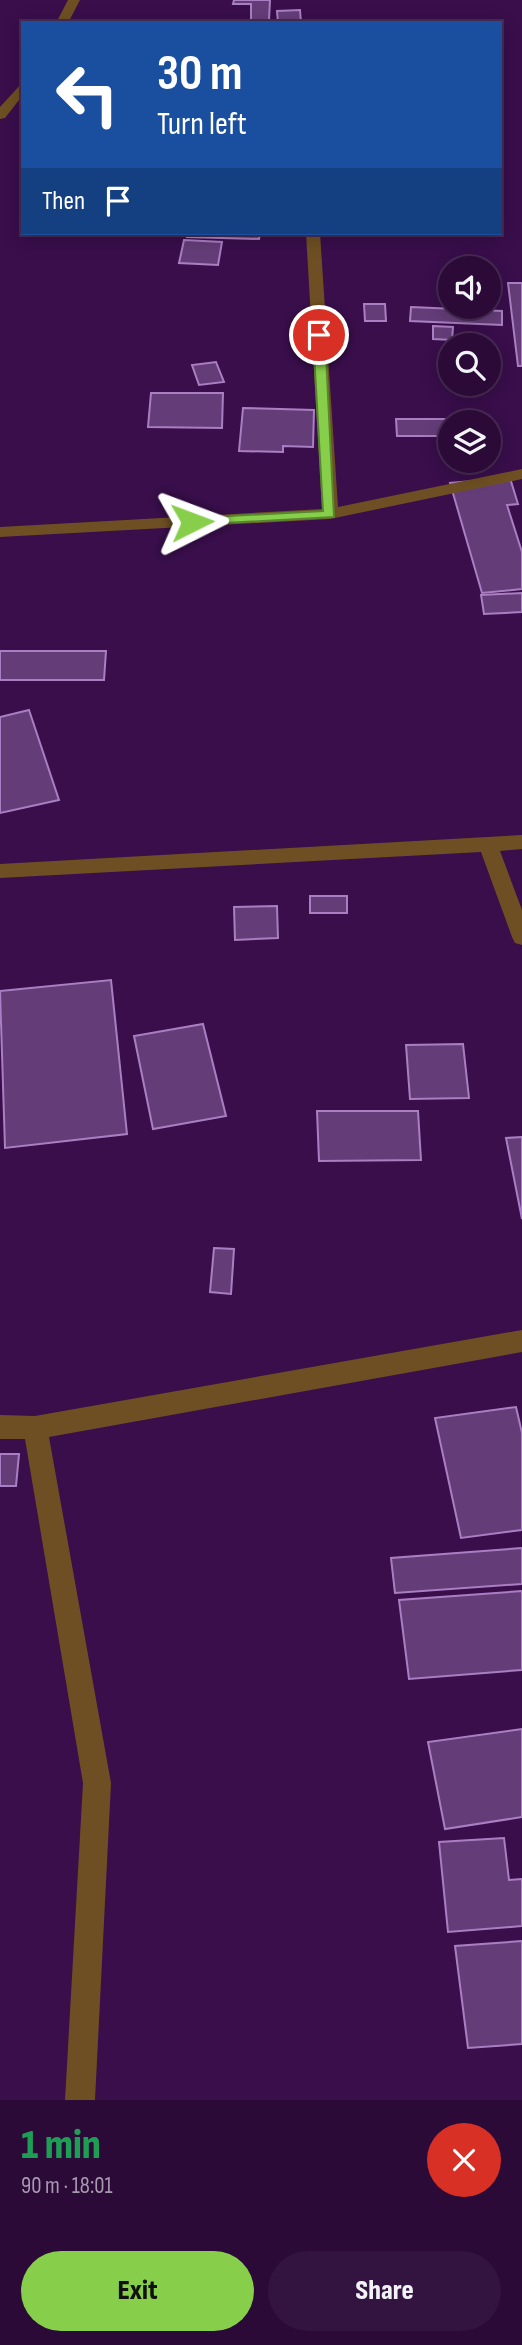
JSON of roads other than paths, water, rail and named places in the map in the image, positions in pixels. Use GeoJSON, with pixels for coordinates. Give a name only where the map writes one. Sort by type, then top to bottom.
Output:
{"type":"FeatureCollection","features":[{"type":"Feature","properties":{"kind":"street"},"geometry":{"type":"LineString","coordinates":[[63,21],[74,0]]}},
{"type":"Feature","properties":{"kind":"street"},"geometry":{"type":"LineString","coordinates":[[4,111],[21,89]]}},
{"type":"Feature","properties":{"kind":"street"},"geometry":{"type":"LineString","coordinates":[[313,235],[330,514]]}},
{"type":"Feature","properties":{"kind":"street"},"geometry":{"type":"LineString","coordinates":[[0,532],[330,514],[522,474]]}},
{"type":"Feature","properties":{"kind":"street"},"geometry":{"type":"LineString","coordinates":[[0,871],[522,842]]}},
{"type":"Feature","properties":{"kind":"street"},"geometry":{"type":"LineString","coordinates":[[488,845],[522,937]]}},
{"type":"Feature","properties":{"kind":"street"},"geometry":{"type":"LineString","coordinates":[[0,1427],[35,1428],[522,1341]]}},
{"type":"Feature","properties":{"kind":"street"},"geometry":{"type":"LineString","coordinates":[[35,1428],[97,1783],[80,2100]]}}]}
